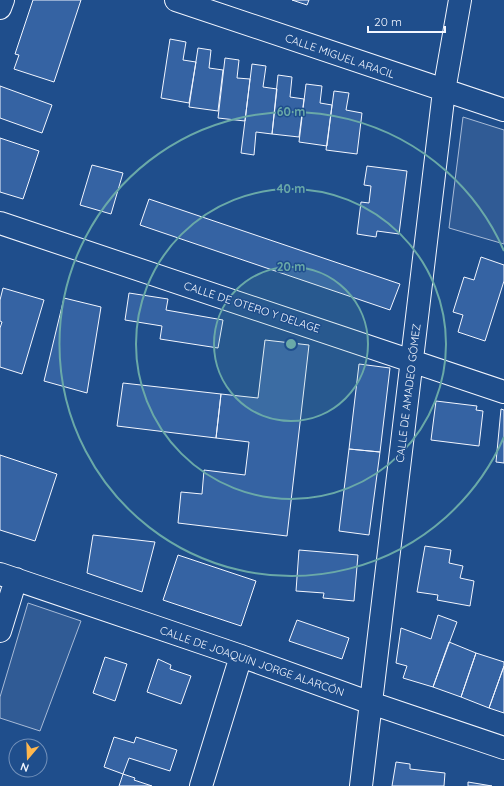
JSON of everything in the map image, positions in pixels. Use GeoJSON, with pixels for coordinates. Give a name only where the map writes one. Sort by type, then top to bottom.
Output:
{"type":"FeatureCollection","features":[{"type":"Feature","properties":{"kind":"street"},"geometry":{"type":"LineString","coordinates":[[0,8],[3,0]]}},
{"type":"Feature","properties":{"kind":"street","name":"CALLE MIGUEL ARACIL"},"geometry":{"type":"LineString","coordinates":[[176,0],[504,110]]}},
{"type":"Feature","properties":{"kind":"street","name":"CALLE DE AMADEO GÓMEZ"},"geometry":{"type":"LineString","coordinates":[[361,786],[444,91],[460,0]]}},
{"type":"Feature","properties":{"kind":"street","name":"CALLE DE OTERO Y DELAGE"},"geometry":{"type":"LineString","coordinates":[[0,223],[504,392]]}},
{"type":"Feature","properties":{"kind":"street"},"geometry":{"type":"LineString","coordinates":[[0,631],[8,576]]}},
{"type":"Feature","properties":{"kind":"street","name":"CALLE DE JOAQUÍN JORGE ALARCÓN"},"geometry":{"type":"LineString","coordinates":[[8,576],[504,748]]}},
{"type":"Feature","properties":{"kind":"street"},"geometry":{"type":"LineString","coordinates":[[201,786],[241,656]]}},
{"type":"Feature","properties":{"kind":"shaded area"},"geometry":{"type":"Polygon","coordinates":[[[463,117],[504,130],[504,244],[449,228],[463,117]]]}},
{"type":"Feature","properties":{"kind":"shaded area"},"geometry":{"type":"Polygon","coordinates":[[[28,603],[81,621],[40,731],[0,718],[0,697],[28,603]]]}},
{"type":"Feature","properties":{"kind":"building"},"geometry":{"type":"Polygon","coordinates":[[[33,0],[81,0],[54,82],[14,69],[19,55],[15,54],[33,0]]]}},
{"type":"Feature","properties":{"kind":"building"},"geometry":{"type":"Polygon","coordinates":[[[292,0],[309,0],[307,5],[292,0]]]}},
{"type":"Feature","properties":{"kind":"building"},"geometry":{"type":"Polygon","coordinates":[[[170,39],[186,42],[183,60],[196,62],[189,103],[161,98],[170,39]]]}},
{"type":"Feature","properties":{"kind":"building"},"geometry":{"type":"Polygon","coordinates":[[[198,48],[211,50],[209,68],[223,70],[218,111],[189,107],[198,48]]]}},
{"type":"Feature","properties":{"kind":"building"},"geometry":{"type":"Polygon","coordinates":[[[225,58],[239,60],[237,78],[250,79],[245,121],[218,118],[225,58]]]}},
{"type":"Feature","properties":{"kind":"building"},"geometry":{"type":"Polygon","coordinates":[[[252,64],[266,66],[263,87],[277,89],[272,134],[256,132],[254,155],[241,153],[252,64]]]}},
{"type":"Feature","properties":{"kind":"building"},"geometry":{"type":"Polygon","coordinates":[[[278,75],[292,77],[290,97],[304,99],[299,137],[272,134],[278,75]]]}},
{"type":"Feature","properties":{"kind":"building"},"geometry":{"type":"Polygon","coordinates":[[[306,84],[322,86],[320,103],[332,105],[327,146],[299,142],[306,84]]]}},
{"type":"Feature","properties":{"kind":"building"},"geometry":{"type":"Polygon","coordinates":[[[0,86],[52,105],[42,133],[0,118],[0,86]]]}},
{"type":"Feature","properties":{"kind":"building"},"geometry":{"type":"Polygon","coordinates":[[[334,91],[349,93],[346,110],[362,113],[357,154],[326,150],[334,91]]]}},
{"type":"Feature","properties":{"kind":"building"},"geometry":{"type":"Polygon","coordinates":[[[0,138],[39,151],[23,199],[0,192],[0,138]]]}},
{"type":"Feature","properties":{"kind":"building"},"geometry":{"type":"Polygon","coordinates":[[[92,165],[123,173],[111,214],[80,205],[92,165]]]}},
{"type":"Feature","properties":{"kind":"building"},"geometry":{"type":"Polygon","coordinates":[[[367,166],[407,171],[399,234],[377,231],[376,237],[357,234],[361,202],[369,203],[371,186],[364,185],[367,166]]]}},
{"type":"Feature","properties":{"kind":"building"},"geometry":{"type":"Polygon","coordinates":[[[149,199],[400,284],[390,310],[140,225],[149,199]]]}},
{"type":"Feature","properties":{"kind":"building"},"geometry":{"type":"Polygon","coordinates":[[[481,257],[504,265],[504,281],[485,341],[458,332],[463,315],[453,312],[464,277],[474,280],[481,257]]]}},
{"type":"Feature","properties":{"kind":"building"},"geometry":{"type":"Polygon","coordinates":[[[3,288],[44,300],[22,374],[0,367],[0,328],[2,322],[0,321],[0,300],[3,288]]]}},
{"type":"Feature","properties":{"kind":"building"},"geometry":{"type":"Polygon","coordinates":[[[129,293],[168,299],[166,310],[223,320],[218,348],[160,339],[162,326],[125,320],[129,293]]]}},
{"type":"Feature","properties":{"kind":"building"},"geometry":{"type":"Polygon","coordinates":[[[64,298],[101,307],[87,393],[44,381],[64,298]]]}},
{"type":"Feature","properties":{"kind":"building"},"geometry":{"type":"Polygon","coordinates":[[[265,340],[309,345],[287,536],[178,523],[181,492],[202,494],[204,470],[245,475],[249,442],[216,438],[221,394],[258,398],[265,340]]]}},
{"type":"Feature","properties":{"kind":"building"},"geometry":{"type":"Polygon","coordinates":[[[359,364],[390,368],[380,452],[349,449],[359,364]]]}},
{"type":"Feature","properties":{"kind":"building"},"geometry":{"type":"Polygon","coordinates":[[[123,383],[221,394],[216,438],[117,426],[123,383]]]}},
{"type":"Feature","properties":{"kind":"building"},"geometry":{"type":"Polygon","coordinates":[[[436,401],[477,406],[476,410],[483,411],[479,446],[431,440],[436,401]]]}},
{"type":"Feature","properties":{"kind":"building"},"geometry":{"type":"Polygon","coordinates":[[[501,409],[504,410],[504,463],[496,462],[501,409]]]}},
{"type":"Feature","properties":{"kind":"building"},"geometry":{"type":"Polygon","coordinates":[[[349,449],[380,452],[369,535],[339,531],[349,449]]]}},
{"type":"Feature","properties":{"kind":"building"},"geometry":{"type":"Polygon","coordinates":[[[0,455],[57,474],[35,541],[0,530],[0,455]]]}},
{"type":"Feature","properties":{"kind":"building"},"geometry":{"type":"Polygon","coordinates":[[[93,535],[155,542],[142,592],[87,573],[93,535]]]}},
{"type":"Feature","properties":{"kind":"building"},"geometry":{"type":"Polygon","coordinates":[[[425,546],[451,550],[449,563],[463,566],[460,578],[474,581],[470,606],[437,600],[438,595],[417,592],[425,546]]]}},
{"type":"Feature","properties":{"kind":"building"},"geometry":{"type":"Polygon","coordinates":[[[299,550],[358,555],[354,601],[323,598],[324,593],[296,591],[299,550]]]}},
{"type":"Feature","properties":{"kind":"building"},"geometry":{"type":"Polygon","coordinates":[[[178,555],[256,581],[241,626],[163,600],[178,555]]]}},
{"type":"Feature","properties":{"kind":"building"},"geometry":{"type":"Polygon","coordinates":[[[438,615],[457,622],[433,687],[403,678],[407,666],[396,663],[401,628],[431,639],[438,615]]]}},
{"type":"Feature","properties":{"kind":"building"},"geometry":{"type":"Polygon","coordinates":[[[297,620],[349,638],[342,659],[289,641],[297,620]]]}},
{"type":"Feature","properties":{"kind":"building"},"geometry":{"type":"Polygon","coordinates":[[[449,642],[476,653],[461,697],[433,687],[449,642]]]}},
{"type":"Feature","properties":{"kind":"building"},"geometry":{"type":"Polygon","coordinates":[[[476,653],[504,662],[504,666],[489,708],[461,697],[476,653]]]}},
{"type":"Feature","properties":{"kind":"building"},"geometry":{"type":"Polygon","coordinates":[[[105,657],[127,664],[115,701],[93,693],[105,657]]]}},
{"type":"Feature","properties":{"kind":"building"},"geometry":{"type":"Polygon","coordinates":[[[158,659],[171,665],[170,669],[191,676],[181,704],[147,692],[158,659]]]}},
{"type":"Feature","properties":{"kind":"building"},"geometry":{"type":"Polygon","coordinates":[[[504,666],[504,713],[489,708],[504,666]]]}},
{"type":"Feature","properties":{"kind":"building"},"geometry":{"type":"Polygon","coordinates":[[[114,737],[134,743],[136,737],[177,750],[170,771],[129,758],[123,774],[104,767],[114,737]]]}},
{"type":"Feature","properties":{"kind":"building"},"geometry":{"type":"Polygon","coordinates":[[[396,762],[410,764],[410,769],[445,773],[444,786],[392,786],[396,762]]]}},
{"type":"Feature","properties":{"kind":"building"},"geometry":{"type":"Polygon","coordinates":[[[123,774],[135,778],[134,780],[152,786],[119,786],[123,774]]]}},
{"type":"Feature","properties":{"kind":"building"},"geometry":{"type":"Polygon","coordinates":[[[468,782],[492,786],[468,786],[468,782]]]}}]}
